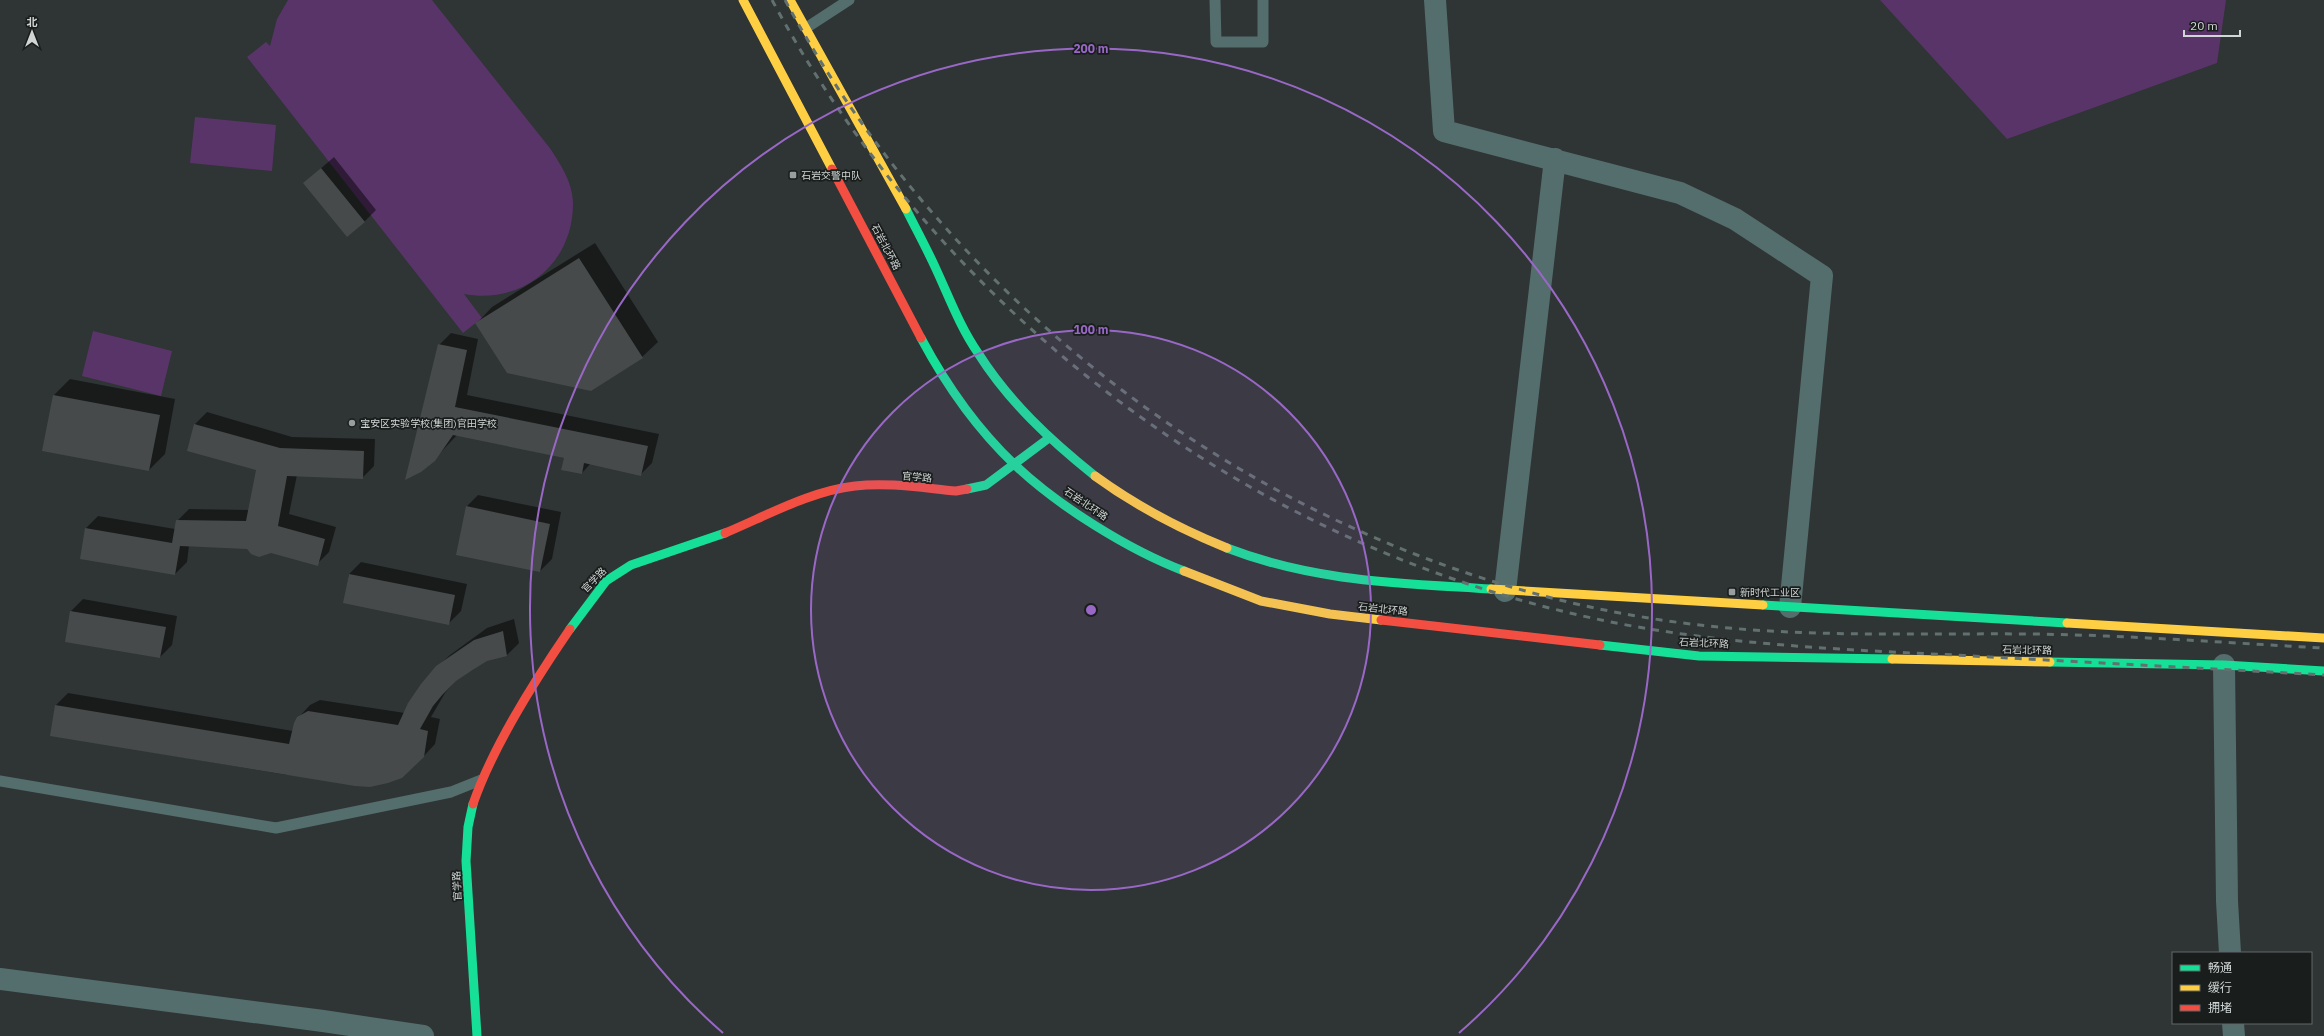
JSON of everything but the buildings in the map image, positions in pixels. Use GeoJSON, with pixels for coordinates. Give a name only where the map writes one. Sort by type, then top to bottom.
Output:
{"type":"FeatureCollection","features":[{"type":"Feature","properties":{"kind":"main road","name":"石岩北环路"},"geometry":{"type":"LineString","coordinates":[[743,0],[925,345],[950,385],[1015,465],[1082,516],[1159,560],[1261,601],[1330,614],[1699,656],[2224,665],[2324,671]]}},
{"type":"Feature","properties":{"kind":"main road"},"geometry":{"type":"LineString","coordinates":[[790,0],[923,241],[953,311],[974,348],[1007,394],[1049,438],[1102,482],[1147,511],[1195,535],[1239,553],[1281,567],[1321,576],[1506,591],[2324,638]]}},
{"type":"Feature","properties":{"kind":"main road","name":"官学路"},"geometry":{"type":"LineString","coordinates":[[477,1036],[466,860],[468,827],[481,780],[552,655],[595,593],[618,572],[644,560],[723,534],[824,492],[855,486],[886,485],[956,491],[986,485],[1015,465],[1049,438]]}},
{"type":"Feature","properties":{"kind":"street"},"geometry":{"type":"LineString","coordinates":[[1435,0],[1444,131],[1680,193],[1734,219],[1822,276],[1790,607]]}},
{"type":"Feature","properties":{"kind":"street"},"geometry":{"type":"LineString","coordinates":[[1506,591],[1555,159]]}},
{"type":"Feature","properties":{"kind":"street"},"geometry":{"type":"LineString","coordinates":[[2224,665],[2230,952]]}},
{"type":"Feature","properties":{"kind":"street"},"geometry":{"type":"LineString","coordinates":[[0,979],[316,1020],[423,1036]]}},
{"type":"Feature","properties":{"kind":"street"},"geometry":{"type":"LineString","coordinates":[[2233,1024],[2234,1036]]}},
{"type":"Feature","properties":{"kind":"lane"},"geometry":{"type":"LineString","coordinates":[[806,28],[849,0]]}},
{"type":"Feature","properties":{"kind":"lane"},"geometry":{"type":"LineString","coordinates":[[1215,0],[1216,42],[1263,42],[1263,0]]}},
{"type":"Feature","properties":{"kind":"lane"},"geometry":{"type":"LineString","coordinates":[[0,781],[276,828],[451,792],[481,780]]}},
{"type":"Feature","properties":{"kind":"shaded area"},"geometry":{"type":"Polygon","coordinates":[[[288,0],[432,0],[549,147],[565,173],[573,202],[571,224],[565,244],[555,261],[541,275],[525,286],[506,293],[486,296],[464,294],[482,318],[463,333],[247,57],[266,42],[270,46],[277,19],[288,0]]]}},
{"type":"Feature","properties":{"kind":"shaded area"},"geometry":{"type":"Polygon","coordinates":[[[1880,0],[2226,0],[2217,63],[2007,139],[1880,0]]]}},
{"type":"Feature","properties":{"kind":"shaded area"},"geometry":{"type":"Polygon","coordinates":[[[195,117],[276,125],[272,171],[190,163],[195,117]]]}},
{"type":"Feature","properties":{"kind":"shaded area"},"geometry":{"type":"Polygon","coordinates":[[[93,331],[172,351],[161,396],[82,376],[93,331]]]}},
{"type":"Feature","properties":{"kind":"railway"},"geometry":{"type":"LineString","coordinates":[[772,0],[844,118],[929,226],[1025,323],[1131,410],[1246,485],[1369,546],[1498,593],[1632,626],[1712,638],[1833,649],[2324,675]]}},
{"type":"Feature","properties":{"kind":"railway"},"geometry":{"type":"LineString","coordinates":[[785,0],[860,121],[950,232],[1051,333],[1164,420],[1286,495],[1415,554],[1551,598],[1691,624],[1818,633],[2067,635],[2324,648]]}},
{"type":"Feature","properties":{"kind":"traffic: fast"},"geometry":{"type":"LineString","coordinates":[[906,209],[933,262],[960,322],[990,371],[1031,419],[1046,434],[1095,476]]}},
{"type":"Feature","properties":{"kind":"traffic: fast"},"geometry":{"type":"LineString","coordinates":[[921,338],[930,355],[963,405],[988,437],[1015,465],[1052,496],[1095,526],[1140,551],[1184,571]]}},
{"type":"Feature","properties":{"kind":"traffic: fast"},"geometry":{"type":"LineString","coordinates":[[967,489],[986,485],[1049,438]]}},
{"type":"Feature","properties":{"kind":"traffic: fast"},"geometry":{"type":"LineString","coordinates":[[570,629],[606,581],[631,565],[725,533]]}},
{"type":"Feature","properties":{"kind":"traffic: fast"},"geometry":{"type":"LineString","coordinates":[[1227,548],[1292,568],[1325,574],[1358,579],[1423,585],[1491,589]]}},
{"type":"Feature","properties":{"kind":"traffic: fast"},"geometry":{"type":"LineString","coordinates":[[1763,605],[2067,623]]}},
{"type":"Feature","properties":{"kind":"traffic: fast"},"geometry":{"type":"LineString","coordinates":[[1600,645],[1699,656],[1892,659]]}},
{"type":"Feature","properties":{"kind":"traffic: fast"},"geometry":{"type":"LineString","coordinates":[[2050,662],[2224,665],[2324,671]]}},
{"type":"Feature","properties":{"kind":"traffic: fast"},"geometry":{"type":"LineString","coordinates":[[473,804],[468,827],[466,861],[477,1036]]}},
{"type":"Feature","properties":{"kind":"traffic: slow"},"geometry":{"type":"LineString","coordinates":[[743,0],[832,169]]}},
{"type":"Feature","properties":{"kind":"traffic: slow"},"geometry":{"type":"LineString","coordinates":[[790,0],[906,209]]}},
{"type":"Feature","properties":{"kind":"traffic: slow"},"geometry":{"type":"LineString","coordinates":[[1095,476],[1142,507],[1192,533],[1227,548]]}},
{"type":"Feature","properties":{"kind":"traffic: slow"},"geometry":{"type":"LineString","coordinates":[[1184,571],[1261,601],[1330,614],[1381,620]]}},
{"type":"Feature","properties":{"kind":"traffic: slow"},"geometry":{"type":"LineString","coordinates":[[1491,589],[1763,605]]}},
{"type":"Feature","properties":{"kind":"traffic: slow"},"geometry":{"type":"LineString","coordinates":[[2067,623],[2324,638]]}},
{"type":"Feature","properties":{"kind":"traffic: slow"},"geometry":{"type":"LineString","coordinates":[[1892,659],[2050,662]]}},
{"type":"Feature","properties":{"kind":"traffic: jam"},"geometry":{"type":"LineString","coordinates":[[832,169],[921,338]]}},
{"type":"Feature","properties":{"kind":"traffic: jam"},"geometry":{"type":"LineString","coordinates":[[725,533],[805,499],[838,489],[867,485],[906,486],[956,491],[967,489]]}},
{"type":"Feature","properties":{"kind":"traffic: jam"},"geometry":{"type":"LineString","coordinates":[[1381,620],[1600,645]]}},
{"type":"Feature","properties":{"kind":"traffic: jam"},"geometry":{"type":"LineString","coordinates":[[473,804],[481,782],[503,737],[529,691],[570,629]]}},
{"type":"Feature","properties":{"kind":"place","name":"石岩交警中队"},"geometry":{"type":"Point","coordinates":[793,175]}},
{"type":"Feature","properties":{"kind":"place","name":"宝安区实验学校(集团)官田学校"},"geometry":{"type":"Point","coordinates":[352,423]}},
{"type":"Feature","properties":{"kind":"place","name":"新时代工业区"},"geometry":{"type":"Point","coordinates":[1732,592]}}]}
